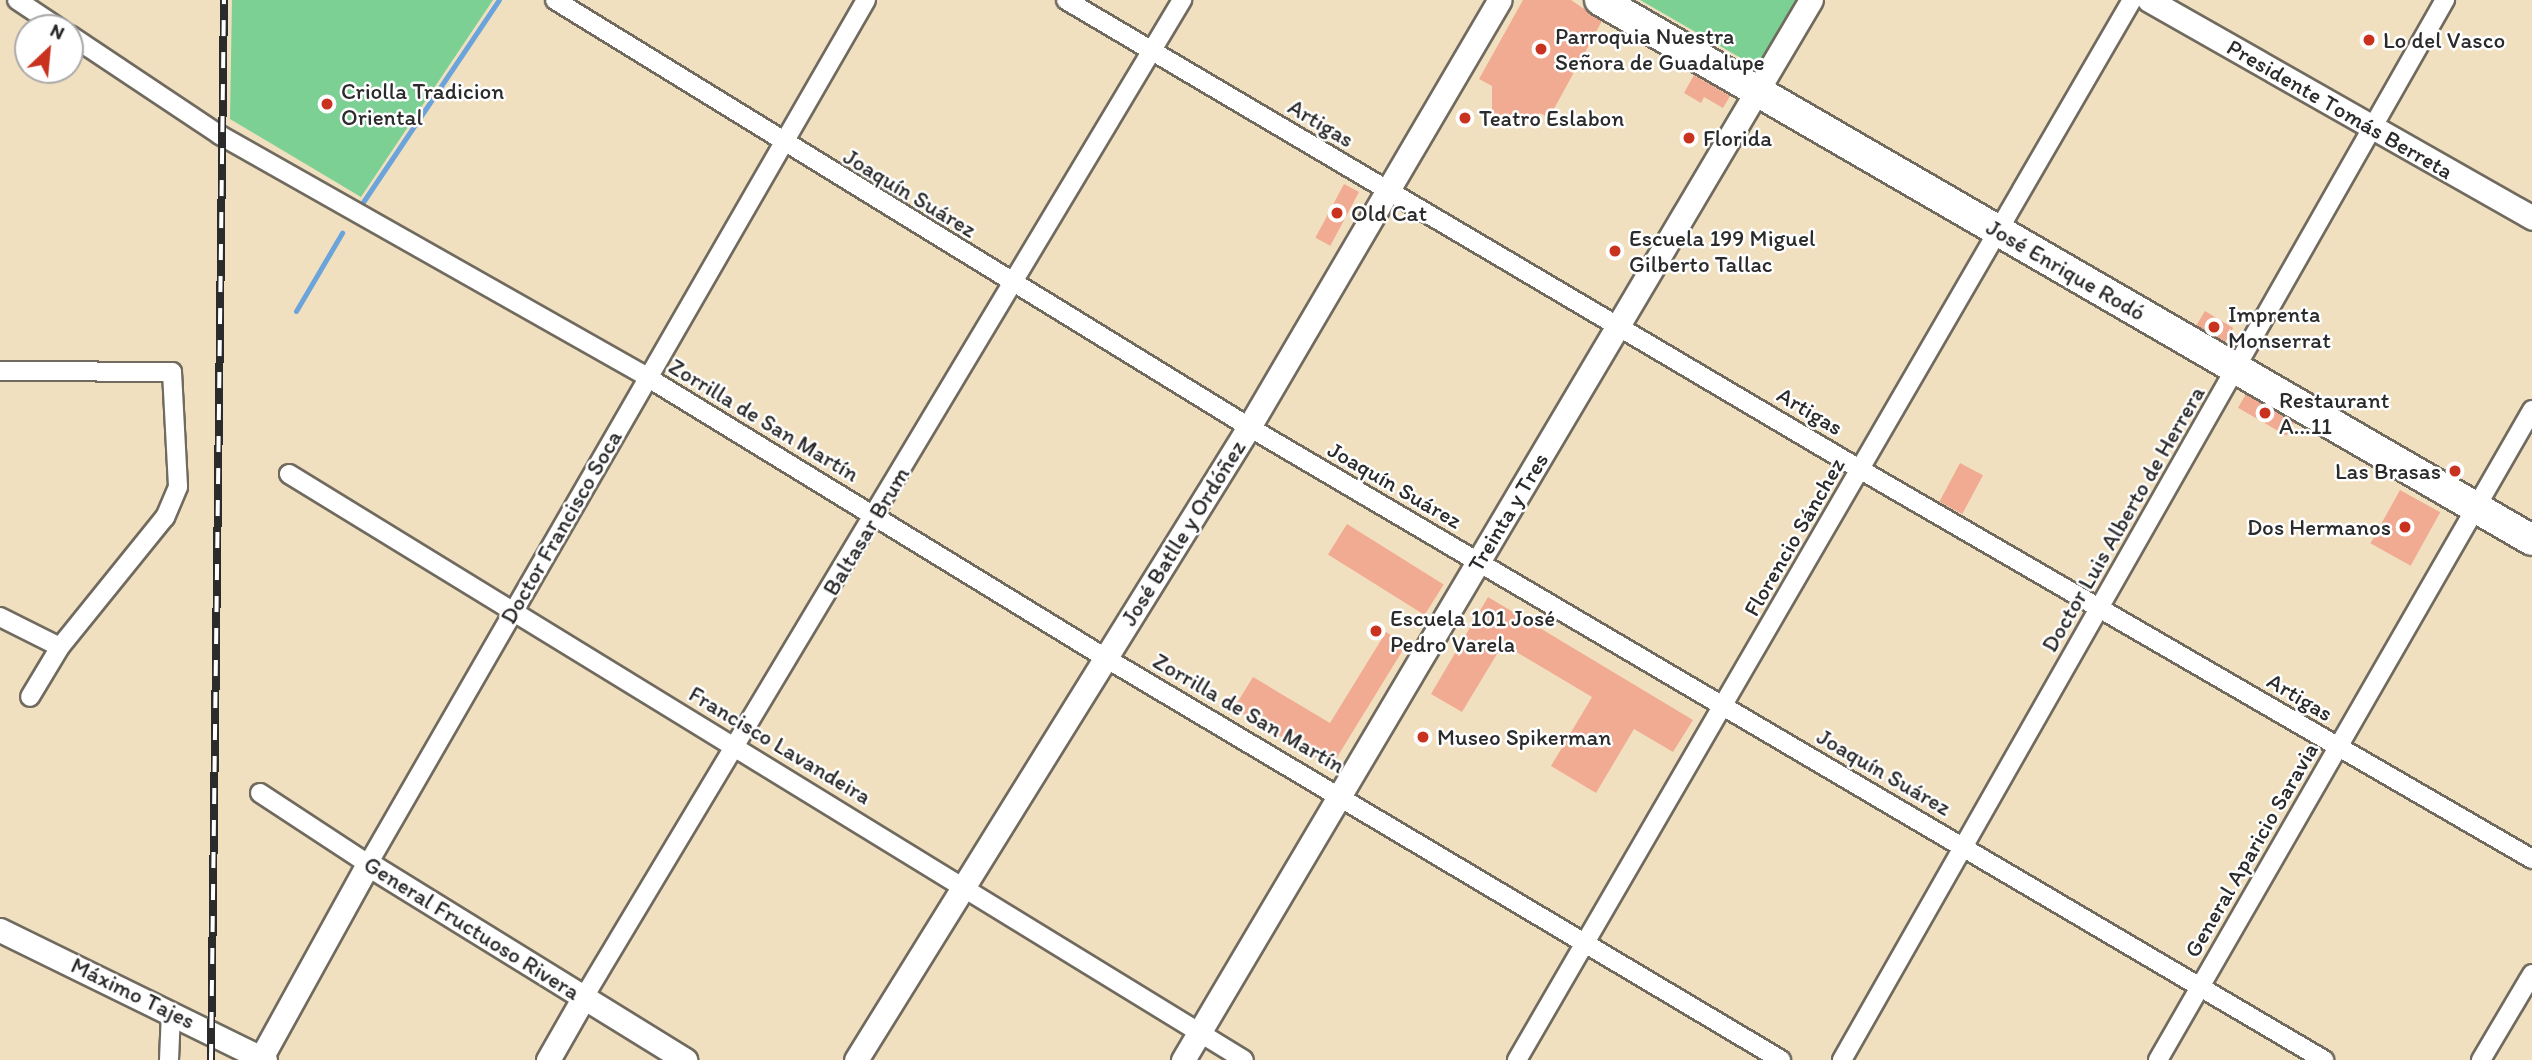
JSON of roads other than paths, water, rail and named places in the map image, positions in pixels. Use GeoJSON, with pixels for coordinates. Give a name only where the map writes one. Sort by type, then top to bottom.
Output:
{"type":"FeatureCollection","features":[{"type":"Feature","properties":{"kind":"highway","name":"José Enrique Rodó"},"geometry":{"type":"LineString","coordinates":[[1600,0],[2532,540]]}},
{"type":"Feature","properties":{"kind":"street"},"geometry":{"type":"LineString","coordinates":[[16,0],[38,14]]}},
{"type":"Feature","properties":{"kind":"street","name":"Doctor Francisco Soca"},"geometry":{"type":"LineString","coordinates":[[263,1059],[368,864],[648,377],[785,145],[866,0]]}},
{"type":"Feature","properties":{"kind":"street","name":"Artigas"},"geometry":{"type":"LineString","coordinates":[[1066,0],[1861,470],[2532,859]]}},
{"type":"Feature","properties":{"kind":"street","name":"Baltasar Brum"},"geometry":{"type":"LineString","coordinates":[[548,1060],[1182,0]]}},
{"type":"Feature","properties":{"kind":"street","name":"José Batlle y Ordóñez"},"geometry":{"type":"LineString","coordinates":[[856,1060],[1104,657],[1249,428],[1386,190],[1500,0]]}},
{"type":"Feature","properties":{"kind":"street","name":"Treinta y Tres"},"geometry":{"type":"LineString","coordinates":[[1183,1060],[1759,93],[1811,0]]}},
{"type":"Feature","properties":{"kind":"street","name":"Florencio Sánchez"},"geometry":{"type":"LineString","coordinates":[[1517,1060],[2132,0]]}},
{"type":"Feature","properties":{"kind":"street","name":"Presidente Tomás Berreta"},"geometry":{"type":"LineString","coordinates":[[2149,0],[2532,218]]}},
{"type":"Feature","properties":{"kind":"street","name":"Doctor Luis Alberto de Herrera"},"geometry":{"type":"LineString","coordinates":[[1842,1060],[1966,847],[2445,0]]}},
{"type":"Feature","properties":{"kind":"street","name":"Joaquín Suárez"},"geometry":{"type":"LineString","coordinates":[[556,2],[1249,428],[1723,708],[1966,847],[2324,1060]]}},
{"type":"Feature","properties":{"kind":"street","name":"Zorrilla de San Martín"},"geometry":{"type":"LineString","coordinates":[[84,44],[220,135],[648,377],[1104,657],[1340,794],[1584,946],[1781,1060]]}},
{"type":"Feature","properties":{"kind":"street"},"geometry":{"type":"LineString","coordinates":[[0,371],[172,372],[178,487],[165,517],[60,647],[30,697]]}},
{"type":"Feature","properties":{"kind":"street","name":"General Aparicio Saravia"},"geometry":{"type":"LineString","coordinates":[[2158,1060],[2532,410]]}},
{"type":"Feature","properties":{"kind":"street","name":"Francisco Lavandeira"},"geometry":{"type":"LineString","coordinates":[[289,474],[1244,1060]]}},
{"type":"Feature","properties":{"kind":"street"},"geometry":{"type":"LineString","coordinates":[[0,617],[60,647]]}},
{"type":"Feature","properties":{"kind":"street","name":"General Fructuoso Rivera"},"geometry":{"type":"LineString","coordinates":[[260,793],[368,864],[685,1060]]}},
{"type":"Feature","properties":{"kind":"street","name":"Máximo Tajes"},"geometry":{"type":"LineString","coordinates":[[0,930],[263,1059]]}},
{"type":"Feature","properties":{"kind":"street"},"geometry":{"type":"LineString","coordinates":[[2482,1060],[2532,974]]}},
{"type":"Feature","properties":{"kind":"street"},"geometry":{"type":"LineString","coordinates":[[169,1060],[171,1012]]}},
{"type":"Feature","properties":{"kind":"waterway"},"geometry":{"type":"LineString","coordinates":[[361,205],[499,0]]}},
{"type":"Feature","properties":{"kind":"waterway"},"geometry":{"type":"LineString","coordinates":[[296,311],[342,233]]}},
{"type":"Feature","properties":{"kind":"railway"},"geometry":{"type":"LineString","coordinates":[[211,1060],[224,0]]}},
{"type":"Feature","properties":{"kind":"place","name":"Lo del Vasco"},"geometry":{"type":"Point","coordinates":[2369,40]}},
{"type":"Feature","properties":{"kind":"place","name":"Parroquia Nuestra Señora de Guadalupe"},"geometry":{"type":"Point","coordinates":[1541,49]}},
{"type":"Feature","properties":{"kind":"place","name":"Criolla Tradicion Oriental"},"geometry":{"type":"Point","coordinates":[327,104]}},
{"type":"Feature","properties":{"kind":"place","name":"Teatro Eslabon"},"geometry":{"type":"Point","coordinates":[1465,118]}},
{"type":"Feature","properties":{"kind":"place","name":"Florida"},"geometry":{"type":"Point","coordinates":[1689,138]}},
{"type":"Feature","properties":{"kind":"place","name":"Old Cat"},"geometry":{"type":"Point","coordinates":[1337,213]}},
{"type":"Feature","properties":{"kind":"place","name":"Escuela 199 Miguel Gilberto Tallac"},"geometry":{"type":"Point","coordinates":[1615,251]}},
{"type":"Feature","properties":{"kind":"place","name":"Imprenta Monserrat"},"geometry":{"type":"Point","coordinates":[2214,327]}},
{"type":"Feature","properties":{"kind":"place","name":"Restaurant A...11"},"geometry":{"type":"Point","coordinates":[2265,413]}},
{"type":"Feature","properties":{"kind":"place","name":"Las Brasas"},"geometry":{"type":"Point","coordinates":[2455,471]}},
{"type":"Feature","properties":{"kind":"place","name":"Dos Hermanos"},"geometry":{"type":"Point","coordinates":[2405,527]}},
{"type":"Feature","properties":{"kind":"place","name":"Escuela 101 José Pedro Varela"},"geometry":{"type":"Point","coordinates":[1376,631]}},
{"type":"Feature","properties":{"kind":"place","name":"Museo Spikerman"},"geometry":{"type":"Point","coordinates":[1423,737]}}]}
